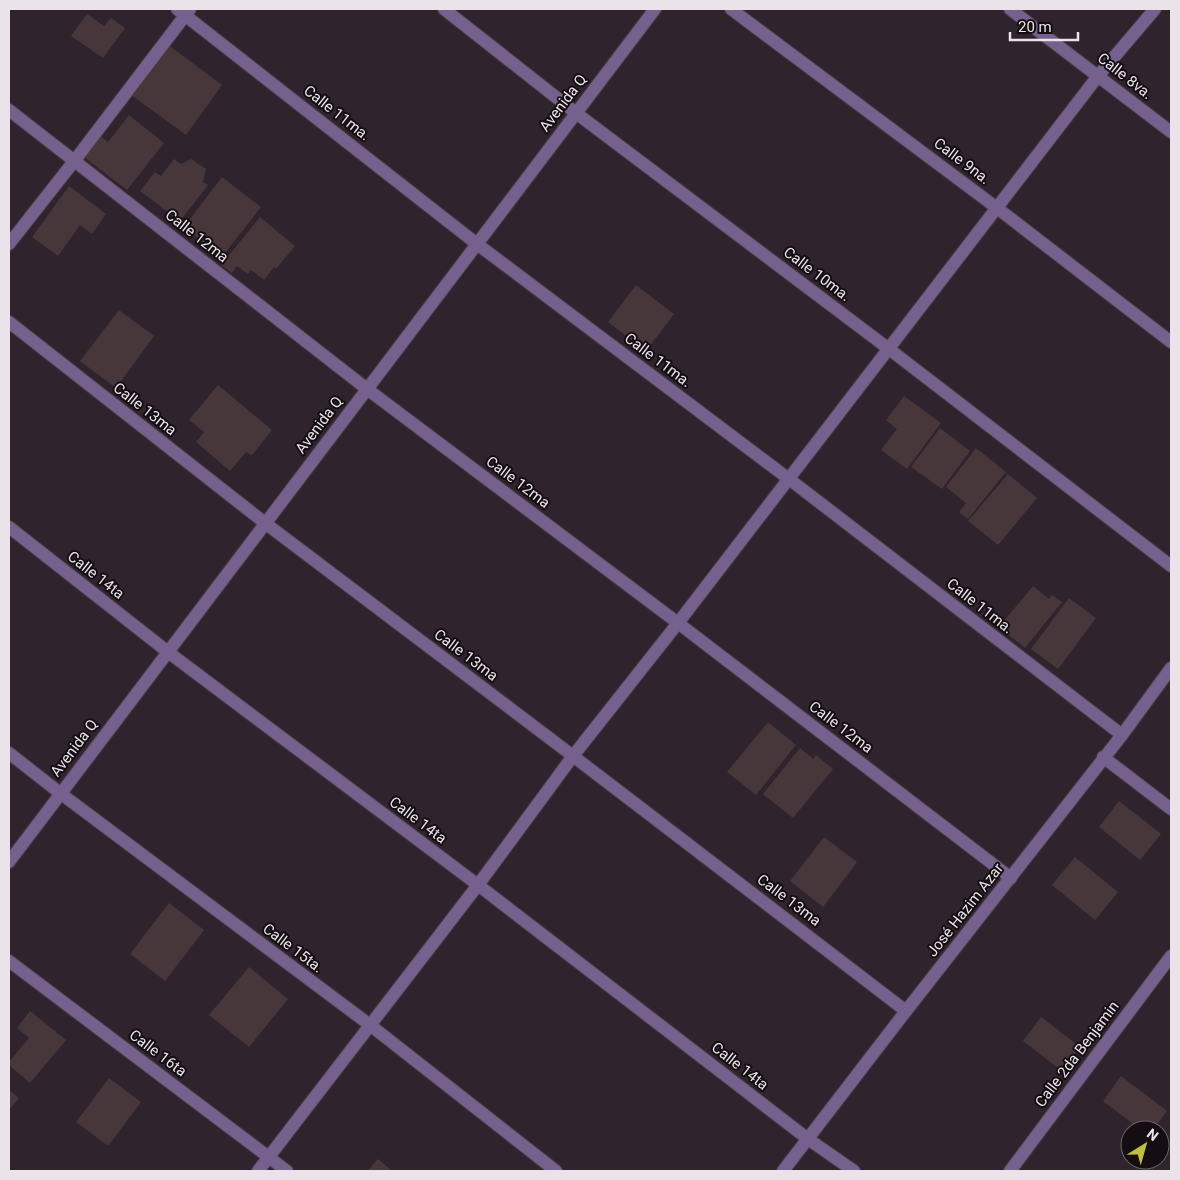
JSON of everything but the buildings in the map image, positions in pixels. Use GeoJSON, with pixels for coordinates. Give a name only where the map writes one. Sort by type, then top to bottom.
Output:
{"type":"FeatureCollection","features":[{"type":"Feature","properties":{"kind":"street","name":"Calle 10ma."},"geometry":{"type":"LineString","coordinates":[[444,9],[576,113],[889,349],[1171,566]]}},
{"type":"Feature","properties":{"kind":"street","name":"Avenida Q"},"geometry":{"type":"LineString","coordinates":[[9,862],[655,9]]}},
{"type":"Feature","properties":{"kind":"street","name":"Calle 9na."},"geometry":{"type":"LineString","coordinates":[[731,9],[1171,342]]}},
{"type":"Feature","properties":{"kind":"street","name":"Calle 8va."},"geometry":{"type":"LineString","coordinates":[[1010,9],[1171,132]]}},
{"type":"Feature","properties":{"kind":"street"},"geometry":{"type":"LineString","coordinates":[[258,1171],[478,885],[573,756],[678,623],[996,208],[1098,76],[1155,9]]}},
{"type":"Feature","properties":{"kind":"street"},"geometry":{"type":"LineString","coordinates":[[9,244],[75,160],[184,11]]}},
{"type":"Feature","properties":{"kind":"street","name":"Calle 11ma."},"geometry":{"type":"LineString","coordinates":[[184,11],[477,244],[789,479],[1122,735]]}},
{"type":"Feature","properties":{"kind":"street","name":"Calle 12ma"},"geometry":{"type":"LineString","coordinates":[[9,110],[367,389],[678,623],[1011,878]]}},
{"type":"Feature","properties":{"kind":"street","name":"Calle 13ma"},"geometry":{"type":"LineString","coordinates":[[9,322],[265,523],[906,1011]]}},
{"type":"Feature","properties":{"kind":"street","name":"Calle 14ta"},"geometry":{"type":"LineString","coordinates":[[9,527],[168,652],[478,885],[808,1139],[854,1171]]}},
{"type":"Feature","properties":{"kind":"street","name":"José Hazim Azar"},"geometry":{"type":"LineString","coordinates":[[783,1171],[1122,735],[1171,668]]}},
{"type":"Feature","properties":{"kind":"street","name":"Calle 15ta."},"geometry":{"type":"LineString","coordinates":[[9,753],[60,794],[370,1025],[556,1171]]}},
{"type":"Feature","properties":{"kind":"street"},"geometry":{"type":"LineString","coordinates":[[1104,757],[1171,809]]}},
{"type":"Feature","properties":{"kind":"street","name":"Calle 2da Benjamin"},"geometry":{"type":"LineString","coordinates":[[1010,1171],[1171,956]]}},
{"type":"Feature","properties":{"kind":"street","name":"Calle 16ta"},"geometry":{"type":"LineString","coordinates":[[9,960],[287,1171]]}}]}
